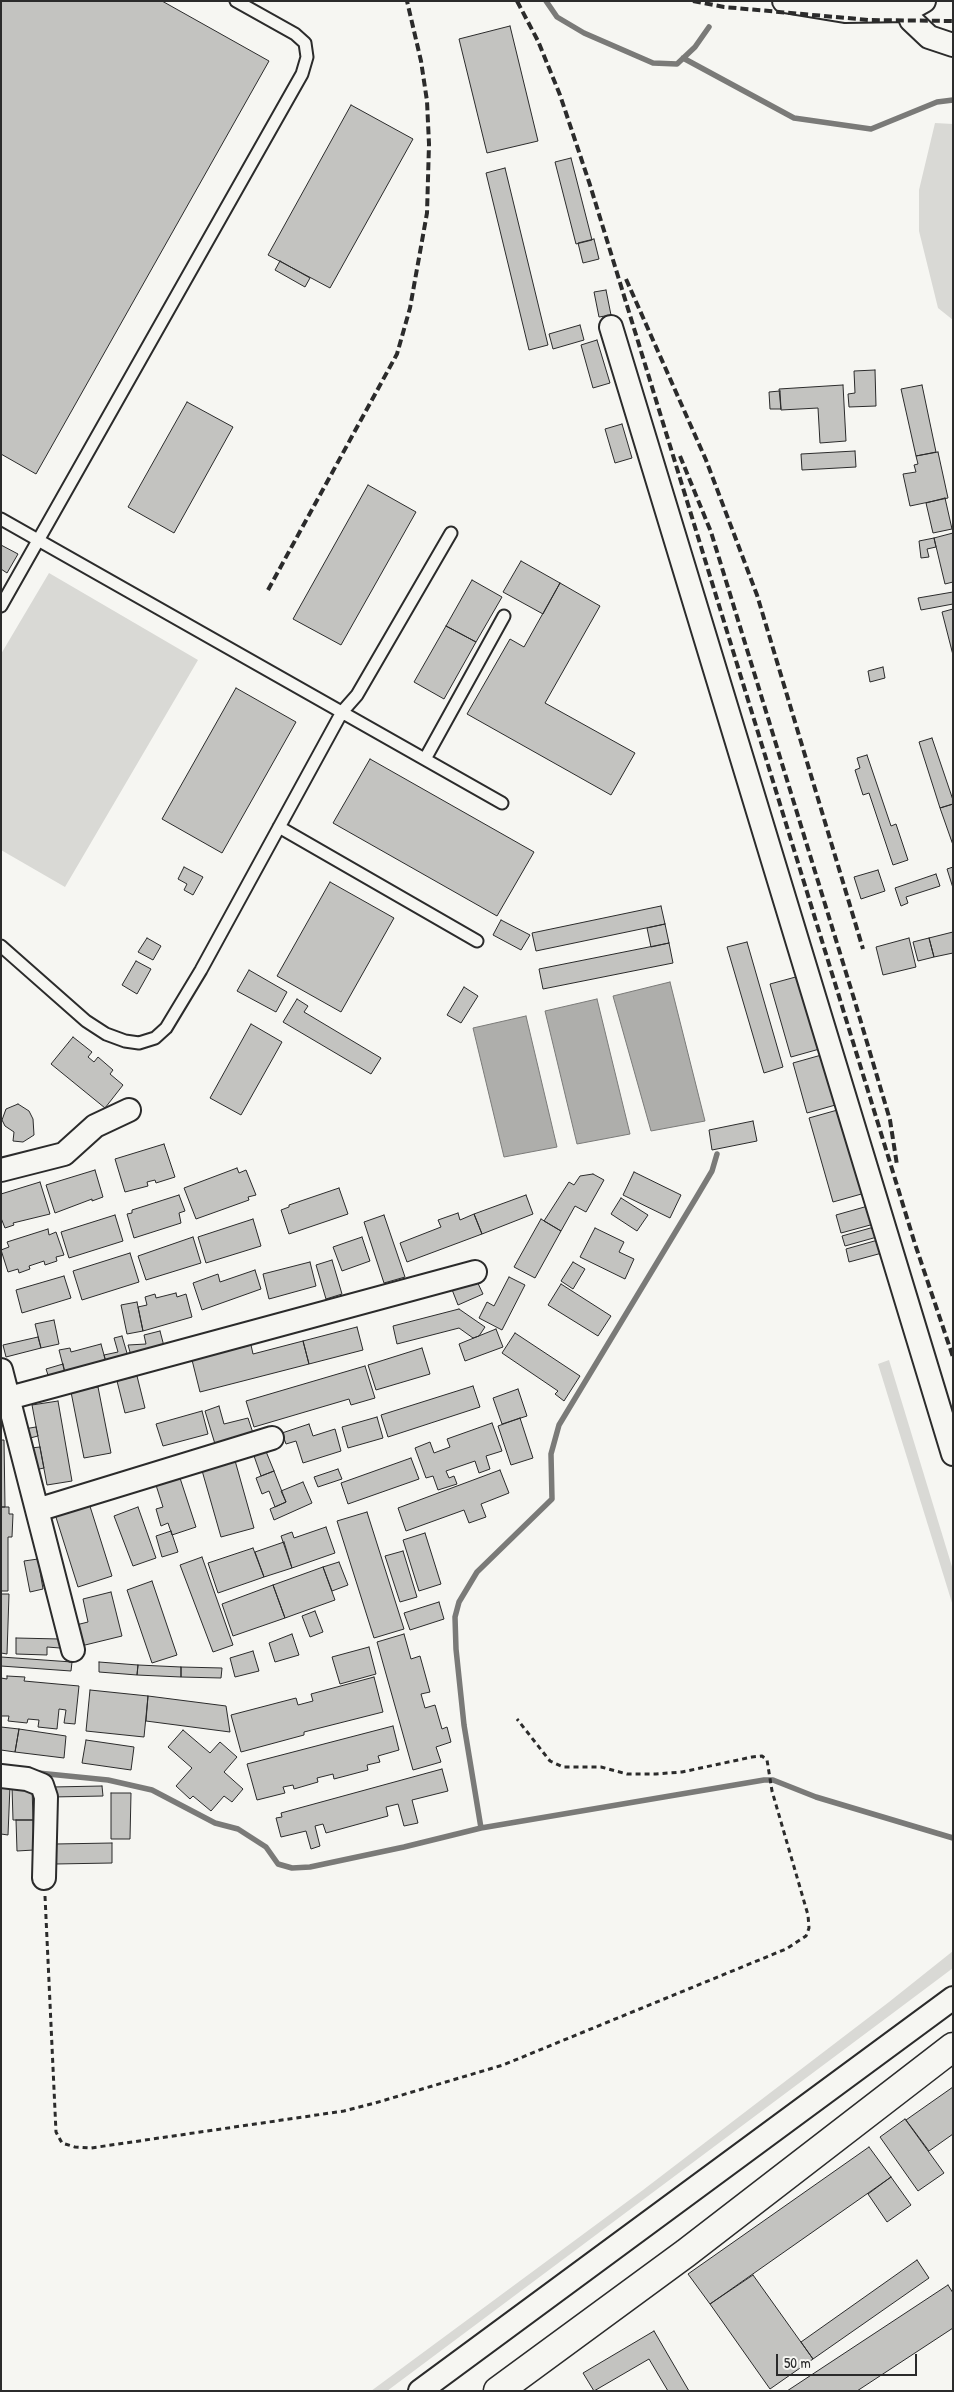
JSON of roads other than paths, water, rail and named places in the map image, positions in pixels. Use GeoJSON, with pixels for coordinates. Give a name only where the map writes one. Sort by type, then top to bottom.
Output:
{"type":"FeatureCollection","features":[{"type":"Feature","properties":{"kind":"street"},"geometry":{"type":"LineString","coordinates":[[784,1],[845,11],[903,6],[911,20],[929,37],[953,44]]}},
{"type":"Feature","properties":{"kind":"street"},"geometry":{"type":"LineString","coordinates":[[611,327],[953,1454]]}},
{"type":"Feature","properties":{"kind":"street"},"geometry":{"type":"LineString","coordinates":[[1,1170],[64,1154],[95,1126],[129,1110]]}},
{"type":"Feature","properties":{"kind":"street"},"geometry":{"type":"LineString","coordinates":[[9,1398],[475,1272]]}},
{"type":"Feature","properties":{"kind":"street"},"geometry":{"type":"LineString","coordinates":[[1,1370],[73,1650]]}},
{"type":"Feature","properties":{"kind":"street"},"geometry":{"type":"LineString","coordinates":[[37,1510],[272,1438]]}},
{"type":"Feature","properties":{"kind":"street"},"geometry":{"type":"LineString","coordinates":[[1,1776],[27,1779],[42,1784],[46,1797],[44,1878]]}},
{"type":"Feature","properties":{"kind":"street"},"geometry":{"type":"LineString","coordinates":[[420,2391],[953,1998]]}},
{"type":"Feature","properties":{"kind":"street"},"geometry":{"type":"LineString","coordinates":[[498,2391],[686,2253],[953,2047]]}},
{"type":"Feature","properties":{"kind":"lane"},"geometry":{"type":"LineString","coordinates":[[1,606],[302,74],[307,57],[305,43],[295,34],[236,1]]}},
{"type":"Feature","properties":{"kind":"lane"},"geometry":{"type":"LineString","coordinates":[[1,518],[502,803]]}},
{"type":"Feature","properties":{"kind":"lane"},"geometry":{"type":"LineString","coordinates":[[1,946],[86,1021],[106,1034],[125,1041],[139,1043],[154,1038],[166,1028],[342,712],[357,696],[451,533]]}},
{"type":"Feature","properties":{"kind":"lane"},"geometry":{"type":"LineString","coordinates":[[425,759],[504,616]]}},
{"type":"Feature","properties":{"kind":"lane"},"geometry":{"type":"LineString","coordinates":[[279,827],[477,941]]}},
{"type":"Feature","properties":{"kind":"waterway"},"geometry":{"type":"LineString","coordinates":[[546,1],[557,17],[584,33],[653,63],[677,64],[695,47],[709,27]]}},
{"type":"Feature","properties":{"kind":"waterway"},"geometry":{"type":"LineString","coordinates":[[683,58],[794,118],[871,129],[937,102],[953,100]]}},
{"type":"Feature","properties":{"kind":"waterway"},"geometry":{"type":"LineString","coordinates":[[481,1828],[464,1725],[456,1649],[455,1617],[459,1602],[477,1572],[552,1499],[551,1454],[559,1425],[712,1171],[717,1154]]}},
{"type":"Feature","properties":{"kind":"waterway"},"geometry":{"type":"LineString","coordinates":[[38,1773],[108,1780],[152,1790],[215,1823],[238,1829],[266,1847],[278,1864],[292,1868],[310,1867],[481,1828],[764,1780],[773,1780],[816,1797],[953,1838]]}},
{"type":"Feature","properties":{"kind":"railway"},"geometry":{"type":"LineString","coordinates":[[268,590],[397,354],[410,308],[427,213],[429,144],[427,101],[421,61],[407,1]]}},
{"type":"Feature","properties":{"kind":"railway"},"geometry":{"type":"LineString","coordinates":[[517,1],[538,41],[560,95],[590,185],[915,1244],[953,1357]]}},
{"type":"Feature","properties":{"kind":"railway"},"geometry":{"type":"LineString","coordinates":[[693,1],[724,7],[869,20],[953,21]]}},
{"type":"Feature","properties":{"kind":"railway"},"geometry":{"type":"LineString","coordinates":[[626,279],[706,460],[757,595],[863,949]]}},
{"type":"Feature","properties":{"kind":"railway"},"geometry":{"type":"LineString","coordinates":[[680,456],[711,532],[855,1002],[890,1120],[897,1165]]}}]}
